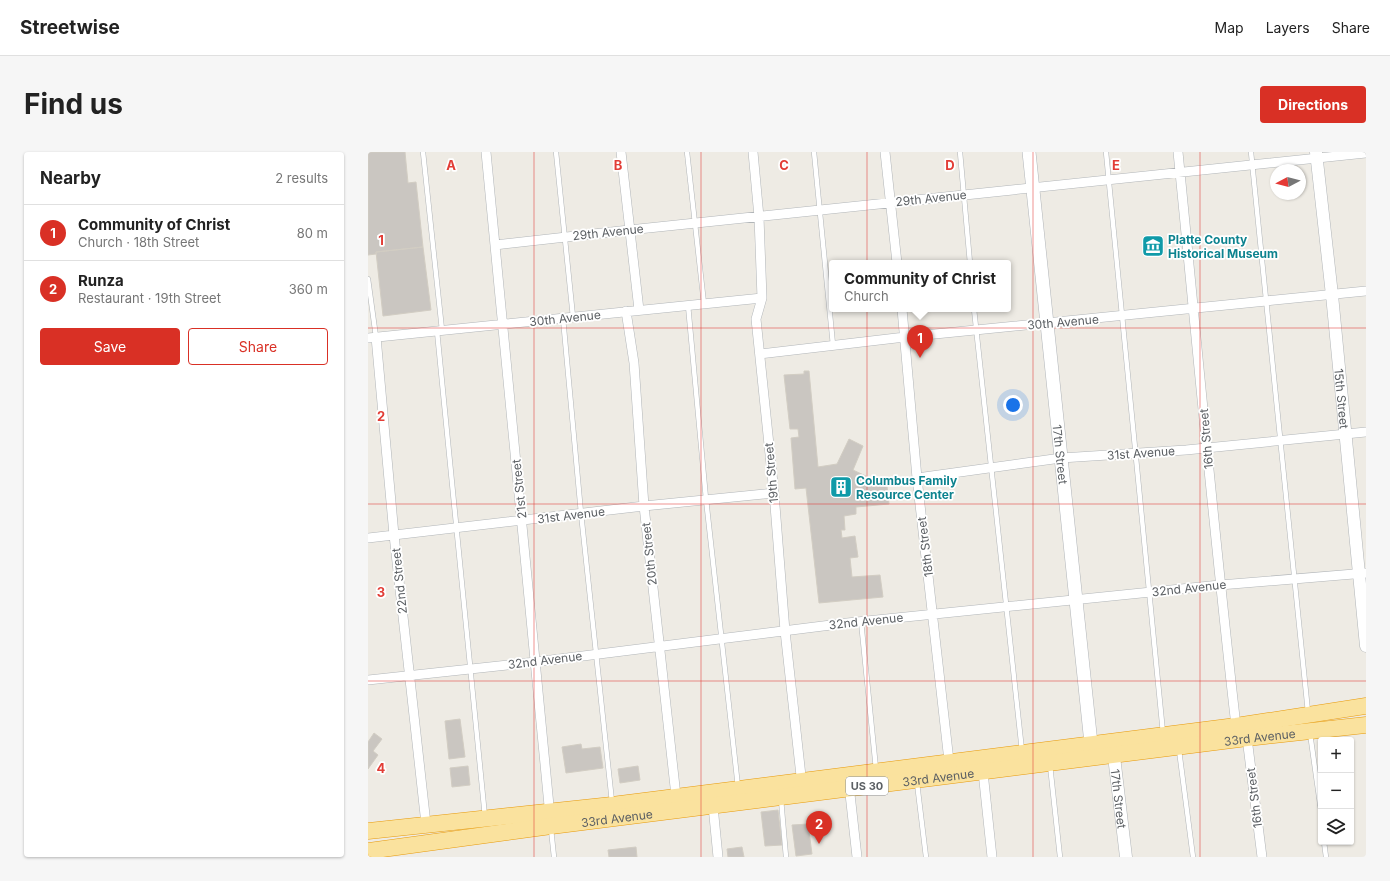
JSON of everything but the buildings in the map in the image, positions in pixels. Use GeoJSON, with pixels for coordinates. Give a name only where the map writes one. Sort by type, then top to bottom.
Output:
{"type":"FeatureCollection","features":[{"type":"Feature","properties":{"kind":"highway","name":"33rd Avenue"},"geometry":{"type":"LineString","coordinates":[[848,782],[876,771],[949,761],[1022,753],[1092,751],[1114,748],[1178,747],[1247,738],[1309,723],[1366,706]]}},
{"type":"Feature","properties":{"kind":"highway","name":"33rd Avenue"},"geometry":{"type":"LineString","coordinates":[[1114,748],[1163,735],[1236,726],[1309,723],[1366,725]]}},
{"type":"Feature","properties":{"kind":"highway","name":"33rd Avenue"},"geometry":{"type":"LineString","coordinates":[[368,851],[550,819],[612,806],[676,796],[739,789],[802,788],[848,782],[917,780],[1050,763],[1092,751]]}},
{"type":"Feature","properties":{"kind":"highway","name":"33rd Avenue"},"geometry":{"type":"LineString","coordinates":[[368,831],[485,818],[550,819],[713,806],[780,797],[802,788]]}},
{"type":"Feature","properties":{"kind":"main road","name":"17th Street"},"geometry":{"type":"LineString","coordinates":[[1029,152],[1092,751]]}},
{"type":"Feature","properties":{"kind":"street","name":"21st Street"},"geometry":{"type":"LineString","coordinates":[[486,152],[550,819]]}},
{"type":"Feature","properties":{"kind":"street"},"geometry":{"type":"LineString","coordinates":[[621,152],[639,310]]}},
{"type":"Feature","properties":{"kind":"street","name":"19th Street"},"geometry":{"type":"LineString","coordinates":[[753,152],[759,217],[762,298],[756,318],[774,494],[785,631],[802,788]]}},
{"type":"Feature","properties":{"kind":"street"},"geometry":{"type":"LineString","coordinates":[[885,152],[897,260]]}},
{"type":"Feature","properties":{"kind":"street","name":"16th Street"},"geometry":{"type":"LineString","coordinates":[[1178,152],[1220,585],[1236,726]]}},
{"type":"Feature","properties":{"kind":"street","name":"29th Avenue"},"geometry":{"type":"LineString","coordinates":[[495,245],[964,194],[1252,165],[1316,155],[1366,153]]}},
{"type":"Feature","properties":{"kind":"street","name":"15th Street"},"geometry":{"type":"LineString","coordinates":[[1316,155],[1332,296],[1345,434],[1362,573],[1366,646]]}},
{"type":"Feature","properties":{"kind":"street","name":"30th Avenue"},"geometry":{"type":"LineString","coordinates":[[760,354],[905,337],[1194,310],[1266,301],[1332,296],[1366,291]]}},
{"type":"Feature","properties":{"kind":"street","name":"30th Avenue"},"geometry":{"type":"LineString","coordinates":[[372,338],[762,298]]}},
{"type":"Feature","properties":{"kind":"street","name":"20th Street"},"geometry":{"type":"LineString","coordinates":[[626,311],[634,364],[644,506],[676,796]]}},
{"type":"Feature","properties":{"kind":"street","name":"18th Street"},"geometry":{"type":"LineString","coordinates":[[902,312],[917,478],[949,761]]}},
{"type":"Feature","properties":{"kind":"street","name":"22nd Street"},"geometry":{"type":"LineString","coordinates":[[372,338],[426,824]]}},
{"type":"Feature","properties":{"kind":"street","name":"31st Avenue"},"geometry":{"type":"LineString","coordinates":[[917,478],[1061,458],[1207,448],[1366,432]]}},
{"type":"Feature","properties":{"kind":"street","name":"31st Avenue"},"geometry":{"type":"LineString","coordinates":[[368,538],[706,499],[774,494]]}},
{"type":"Feature","properties":{"kind":"street","name":"32nd Avenue"},"geometry":{"type":"LineString","coordinates":[[368,680],[535,662],[861,621],[1220,585],[1362,573]]}},
{"type":"Feature","properties":{"kind":"street","name":"16th Street"},"geometry":{"type":"LineString","coordinates":[[1247,738],[1262,857]]}},
{"type":"Feature","properties":{"kind":"street","name":"17th Street"},"geometry":{"type":"LineString","coordinates":[[1114,748],[1126,857]]}},
{"type":"Feature","properties":{"kind":"street"},"geometry":{"type":"LineString","coordinates":[[982,772],[992,857]]}},
{"type":"Feature","properties":{"kind":"street"},"geometry":{"type":"LineString","coordinates":[[848,782],[857,857]]}},
{"type":"Feature","properties":{"kind":"street"},"geometry":{"type":"LineString","coordinates":[[713,806],[718,857]]}},
{"type":"Feature","properties":{"kind":"lane"},"geometry":{"type":"LineString","coordinates":[[423,152],[485,818]]}},
{"type":"Feature","properties":{"kind":"lane"},"geometry":{"type":"LineString","coordinates":[[556,152],[564,237],[581,513],[612,806]]}},
{"type":"Feature","properties":{"kind":"lane"},"geometry":{"type":"LineString","coordinates":[[687,152],[704,304]]}},
{"type":"Feature","properties":{"kind":"lane"},"geometry":{"type":"LineString","coordinates":[[814,152],[829,306]]}},
{"type":"Feature","properties":{"kind":"lane"},"geometry":{"type":"LineString","coordinates":[[960,152],[970,260]]}},
{"type":"Feature","properties":{"kind":"lane"},"geometry":{"type":"LineString","coordinates":[[1106,152],[1163,735]]}},
{"type":"Feature","properties":{"kind":"lane"},"geometry":{"type":"LineString","coordinates":[[1251,152],[1309,723],[1321,809]]}},
{"type":"Feature","properties":{"kind":"lane"},"geometry":{"type":"LineString","coordinates":[[368,279],[372,338]]}},
{"type":"Feature","properties":{"kind":"lane"},"geometry":{"type":"LineString","coordinates":[[688,306],[706,499],[739,789]]}},
{"type":"Feature","properties":{"kind":"lane"},"geometry":{"type":"LineString","coordinates":[[830,312],[833,345]]}},
{"type":"Feature","properties":{"kind":"lane"},"geometry":{"type":"LineString","coordinates":[[974,312],[1022,753]]}},
{"type":"Feature","properties":{"kind":"lane"},"geometry":{"type":"LineString","coordinates":[[861,621],[876,771]]}},
{"type":"Feature","properties":{"kind":"lane"},"geometry":{"type":"LineString","coordinates":[[1178,747],[1193,857]]}},
{"type":"Feature","properties":{"kind":"lane"},"geometry":{"type":"LineString","coordinates":[[1050,763],[1060,857]]}},
{"type":"Feature","properties":{"kind":"lane"},"geometry":{"type":"LineString","coordinates":[[917,780],[926,857]]}},
{"type":"Feature","properties":{"kind":"lane"},"geometry":{"type":"LineString","coordinates":[[780,797],[786,857]]}},
{"type":"Feature","properties":{"kind":"lane"},"geometry":{"type":"LineString","coordinates":[[550,819],[554,857]]}},
{"type":"Feature","properties":{"kind":"lane"},"geometry":{"type":"LineString","coordinates":[[1324,845],[1326,857]]}},
{"type":"Feature","properties":{"kind":"place","name":"Platte County Historical Museum"},"geometry":{"type":"Point","coordinates":[1153,246]}},
{"type":"Feature","properties":{"kind":"place","name":"Community of Christ"},"geometry":{"type":"Point","coordinates":[920,358]}},
{"type":"Feature","properties":{"kind":"place","name":"Columbus Family Resource Center"},"geometry":{"type":"Point","coordinates":[841,487]}},
{"type":"Feature","properties":{"kind":"place","name":"Runza"},"geometry":{"type":"Point","coordinates":[819,844]}}]}
